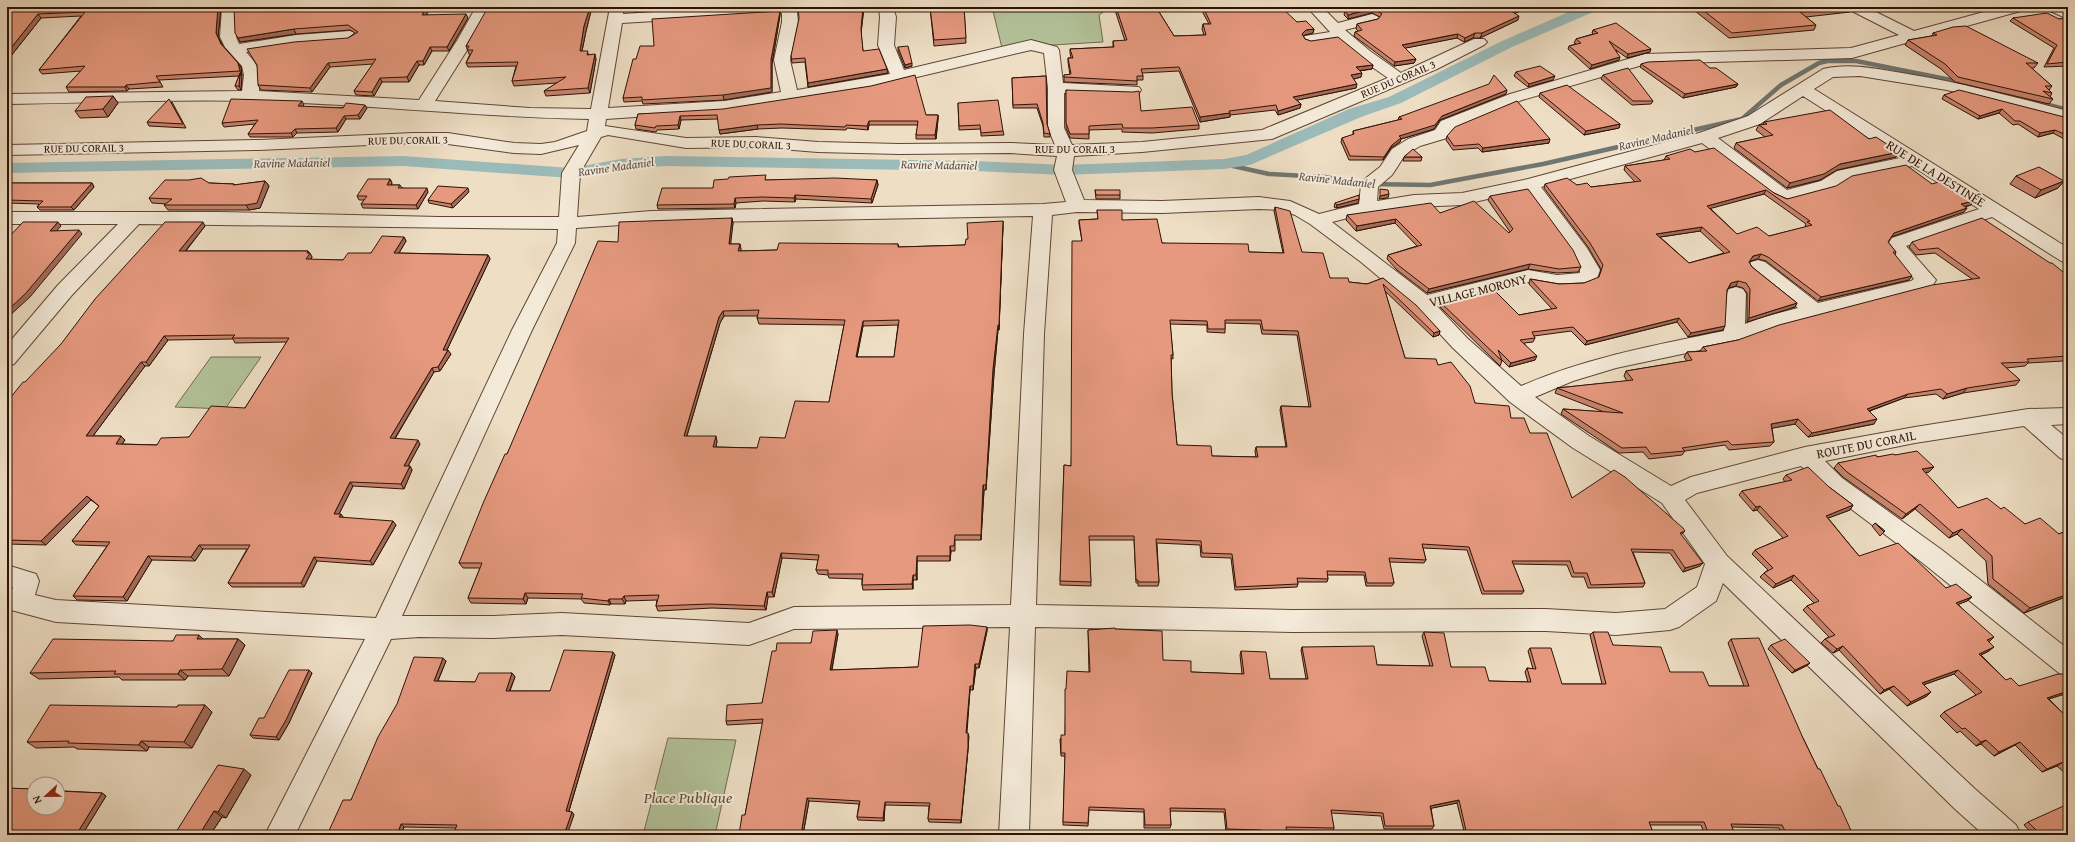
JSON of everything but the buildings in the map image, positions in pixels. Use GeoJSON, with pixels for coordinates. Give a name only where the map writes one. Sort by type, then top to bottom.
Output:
{"type":"FeatureCollection","features":[{"type":"Feature","properties":{"kind":"street"},"geometry":{"type":"LineString","coordinates":[[229,7],[228,37],[230,44],[250,65],[252,75],[250,96]]}},
{"type":"Feature","properties":{"kind":"street"},"geometry":{"type":"LineString","coordinates":[[424,105],[466,39],[483,7]]}},
{"type":"Feature","properties":{"kind":"street"},"geometry":{"type":"LineString","coordinates":[[280,835],[383,629],[522,330],[566,243],[569,223],[571,173],[595,133],[617,13],[794,7],[782,60],[790,96]]}},
{"type":"Feature","properties":{"kind":"street"},"geometry":{"type":"LineString","coordinates":[[886,7],[888,17],[886,44],[899,77]]}},
{"type":"Feature","properties":{"kind":"street"},"geometry":{"type":"LineString","coordinates":[[1314,7],[1338,32],[1377,66],[1399,78]]}},
{"type":"Feature","properties":{"kind":"street"},"geometry":{"type":"LineString","coordinates":[[1855,7],[1914,37]]}},
{"type":"Feature","properties":{"kind":"street"},"geometry":{"type":"LineString","coordinates":[[1969,7],[1986,16]]}},
{"type":"Feature","properties":{"kind":"street"},"geometry":{"type":"LineString","coordinates":[[1368,208],[1366,192],[1369,184],[1380,177],[1393,163],[1397,152],[1407,146],[1441,134],[1447,125],[1516,97],[1645,59],[1852,53],[2019,7]]}},
{"type":"Feature","properties":{"kind":"street"},"geometry":{"type":"LineString","coordinates":[[2053,7],[2068,15]]}},
{"type":"Feature","properties":{"kind":"street"},"geometry":{"type":"LineString","coordinates":[[1310,39],[1338,32],[1372,19]]}},
{"type":"Feature","properties":{"kind":"street"},"geometry":{"type":"LineString","coordinates":[[236,49],[296,40],[350,36]]}},
{"type":"Feature","properties":{"kind":"street","name":"RUE DU CORAIL 3"},"geometry":{"type":"LineString","coordinates":[[7,150],[258,145],[436,138],[478,142],[506,148],[542,149],[570,144],[595,133],[608,130],[686,143],[756,142],[826,148],[1010,148],[1066,151],[1142,148],[1266,135],[1399,78],[1431,66],[1479,42]]}},
{"type":"Feature","properties":{"kind":"street"},"geometry":{"type":"LineString","coordinates":[[7,99],[250,96],[372,101],[530,113],[598,114],[724,106],[790,96],[899,77],[1031,45],[1051,50],[1056,88],[1056,128],[1066,151],[1063,170],[1077,206]]}},
{"type":"Feature","properties":{"kind":"street"},"geometry":{"type":"LineString","coordinates":[[1834,54],[1836,72]]}},
{"type":"Feature","properties":{"kind":"street"},"geometry":{"type":"LineString","coordinates":[[1788,55],[1800,62],[1836,72],[1860,71],[1948,85],[2068,116]]}},
{"type":"Feature","properties":{"kind":"street"},"geometry":{"type":"LineString","coordinates":[[1318,220],[1351,211],[1414,201],[1462,199],[1530,184],[1705,137],[1754,120],[1803,89],[1806,85],[1836,72]]}},
{"type":"Feature","properties":{"kind":"street"},"geometry":{"type":"LineString","coordinates":[[1056,88],[1133,90]]}},
{"type":"Feature","properties":{"kind":"street","name":"RUE DE LA DESTINÉE"},"geometry":{"type":"LineString","coordinates":[[1803,89],[2068,257]]}},
{"type":"Feature","properties":{"kind":"street"},"geometry":{"type":"LineString","coordinates":[[1705,137],[1785,196],[1827,185],[1843,175],[1917,160]]}},
{"type":"Feature","properties":{"kind":"street","name":"VILLAGE MORONY"},"geometry":{"type":"LineString","coordinates":[[1423,303],[1528,276],[1556,281],[1582,280],[1589,276],[1590,270],[1580,252],[1530,184]]}},
{"type":"Feature","properties":{"kind":"street"},"geometry":{"type":"LineString","coordinates":[[7,218],[134,218],[439,224],[569,223],[651,217],[1043,210],[1077,206],[1162,207],[1259,202],[1284,205],[1301,211],[1318,220],[1368,258],[1423,303],[1460,343],[1518,396],[1581,442],[1670,497],[1718,563],[1740,582],[1965,799],[2006,835]]}},
{"type":"Feature","properties":{"kind":"street"},"geometry":{"type":"LineString","coordinates":[[1014,835],[1034,334],[1043,210]]}},
{"type":"Feature","properties":{"kind":"street"},"geometry":{"type":"LineString","coordinates":[[1518,396],[1565,376],[1615,361],[1734,336],[1770,322],[1917,286],[1926,280],[1896,246],[1899,242],[1907,238],[1995,210]]}},
{"type":"Feature","properties":{"kind":"street"},"geometry":{"type":"LineString","coordinates":[[7,359],[65,290],[134,218]]}},
{"type":"Feature","properties":{"kind":"street"},"geometry":{"type":"LineString","coordinates":[[1758,266],[1814,311]]}},
{"type":"Feature","properties":{"kind":"street"},"geometry":{"type":"LineString","coordinates":[[1734,336],[1736,294]]}},
{"type":"Feature","properties":{"kind":"street"},"geometry":{"type":"LineString","coordinates":[[2028,416],[2068,452]]}},
{"type":"Feature","properties":{"kind":"street","name":"ROUTE DU CORAIL"},"geometry":{"type":"LineString","coordinates":[[1670,497],[1691,486],[1805,456],[1915,435],[2028,416],[2068,416]]}},
{"type":"Feature","properties":{"kind":"street"},"geometry":{"type":"LineString","coordinates":[[1805,456],[1834,484],[1933,557],[2068,665]]}},
{"type":"Feature","properties":{"kind":"street"},"geometry":{"type":"LineString","coordinates":[[7,575],[27,581],[20,602],[56,611],[383,629],[419,626],[493,627],[562,624],[749,634],[794,618],[1023,616],[1292,621],[1546,620],[1616,624],[1670,619],[1707,594],[1718,563]]}},
{"type":"Feature","properties":{"kind":"green space"},"geometry":{"type":"Polygon","coordinates":[[[992,7],[1110,7],[1099,15],[1103,42],[1002,48],[992,7]]]}},
{"type":"Feature","properties":{"kind":"green space"},"geometry":{"type":"Polygon","coordinates":[[[211,357],[261,357],[225,409],[175,407],[211,357]]]}},
{"type":"Feature","properties":{"kind":"green space","name":"Place Publique"},"geometry":{"type":"Polygon","coordinates":[[[668,738],[736,740],[715,835],[643,835],[668,738]]]}},
{"type":"Feature","properties":{"kind":"waterway","name":"Ravine Madaniel"},"geometry":{"type":"LineString","coordinates":[[7,168],[403,161],[571,173],[621,164],[666,161],[975,166],[1063,170],[1224,164],[1250,160],[1355,113],[1395,100],[1507,44],[1593,7]]}},
{"type":"Feature","properties":{"kind":"waterway","name":"Ravine Madaniel"},"geometry":{"type":"LineString","coordinates":[[1224,164],[1269,174],[1324,177],[1369,184],[1430,185],[1543,164],[1742,119],[1781,85],[1819,63],[1827,61],[1856,61],[1961,82]]}},
{"type":"Feature","properties":{"kind":"waterway","name":"Ravine Madaniel"},"geometry":{"type":"LineString","coordinates":[[2026,99],[2068,110]]}}]}
